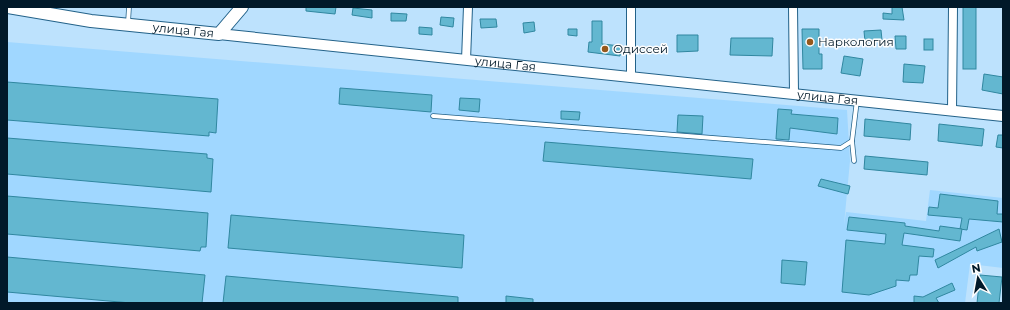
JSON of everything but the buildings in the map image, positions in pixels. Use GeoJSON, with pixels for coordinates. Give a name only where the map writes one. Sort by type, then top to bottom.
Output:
{"type":"FeatureCollection","features":[{"type":"Feature","properties":{"kind":"main road","name":"улица Гая"},"geometry":{"type":"LineString","coordinates":[[12,7],[91,21],[219,34]]}},
{"type":"Feature","properties":{"kind":"main road"},"geometry":{"type":"LineString","coordinates":[[219,34],[242,7]]}},
{"type":"Feature","properties":{"kind":"street"},"geometry":{"type":"LineString","coordinates":[[466,60],[468,7]]}},
{"type":"Feature","properties":{"kind":"street"},"geometry":{"type":"LineString","coordinates":[[631,7],[631,76]]}},
{"type":"Feature","properties":{"kind":"street"},"geometry":{"type":"LineString","coordinates":[[792,7],[794,93]]}},
{"type":"Feature","properties":{"kind":"street"},"geometry":{"type":"LineString","coordinates":[[952,111],[953,7]]}},
{"type":"Feature","properties":{"kind":"street","name":"улица Гая"},"geometry":{"type":"LineString","coordinates":[[219,34],[1003,116]]}},
{"type":"Feature","properties":{"kind":"lane"},"geometry":{"type":"LineString","coordinates":[[128,25],[130,7]]}},
{"type":"Feature","properties":{"kind":"lane"},"geometry":{"type":"LineString","coordinates":[[854,161],[852,141],[857,100]]}},
{"type":"Feature","properties":{"kind":"lane"},"geometry":{"type":"LineString","coordinates":[[433,116],[811,147],[841,148],[852,141]]}},
{"type":"Feature","properties":{"kind":"shaded area"},"geometry":{"type":"Polygon","coordinates":[[[7,42],[847,110],[850,161],[844,225],[846,212],[926,221],[930,190],[1003,198],[1003,268],[970,264],[965,303],[7,303],[7,42]]]}},
{"type":"Feature","properties":{"kind":"place","name":"Наркология"},"geometry":{"type":"Point","coordinates":[810,42]}},
{"type":"Feature","properties":{"kind":"place","name":"Одиссей"},"geometry":{"type":"Point","coordinates":[605,49]}}]}
